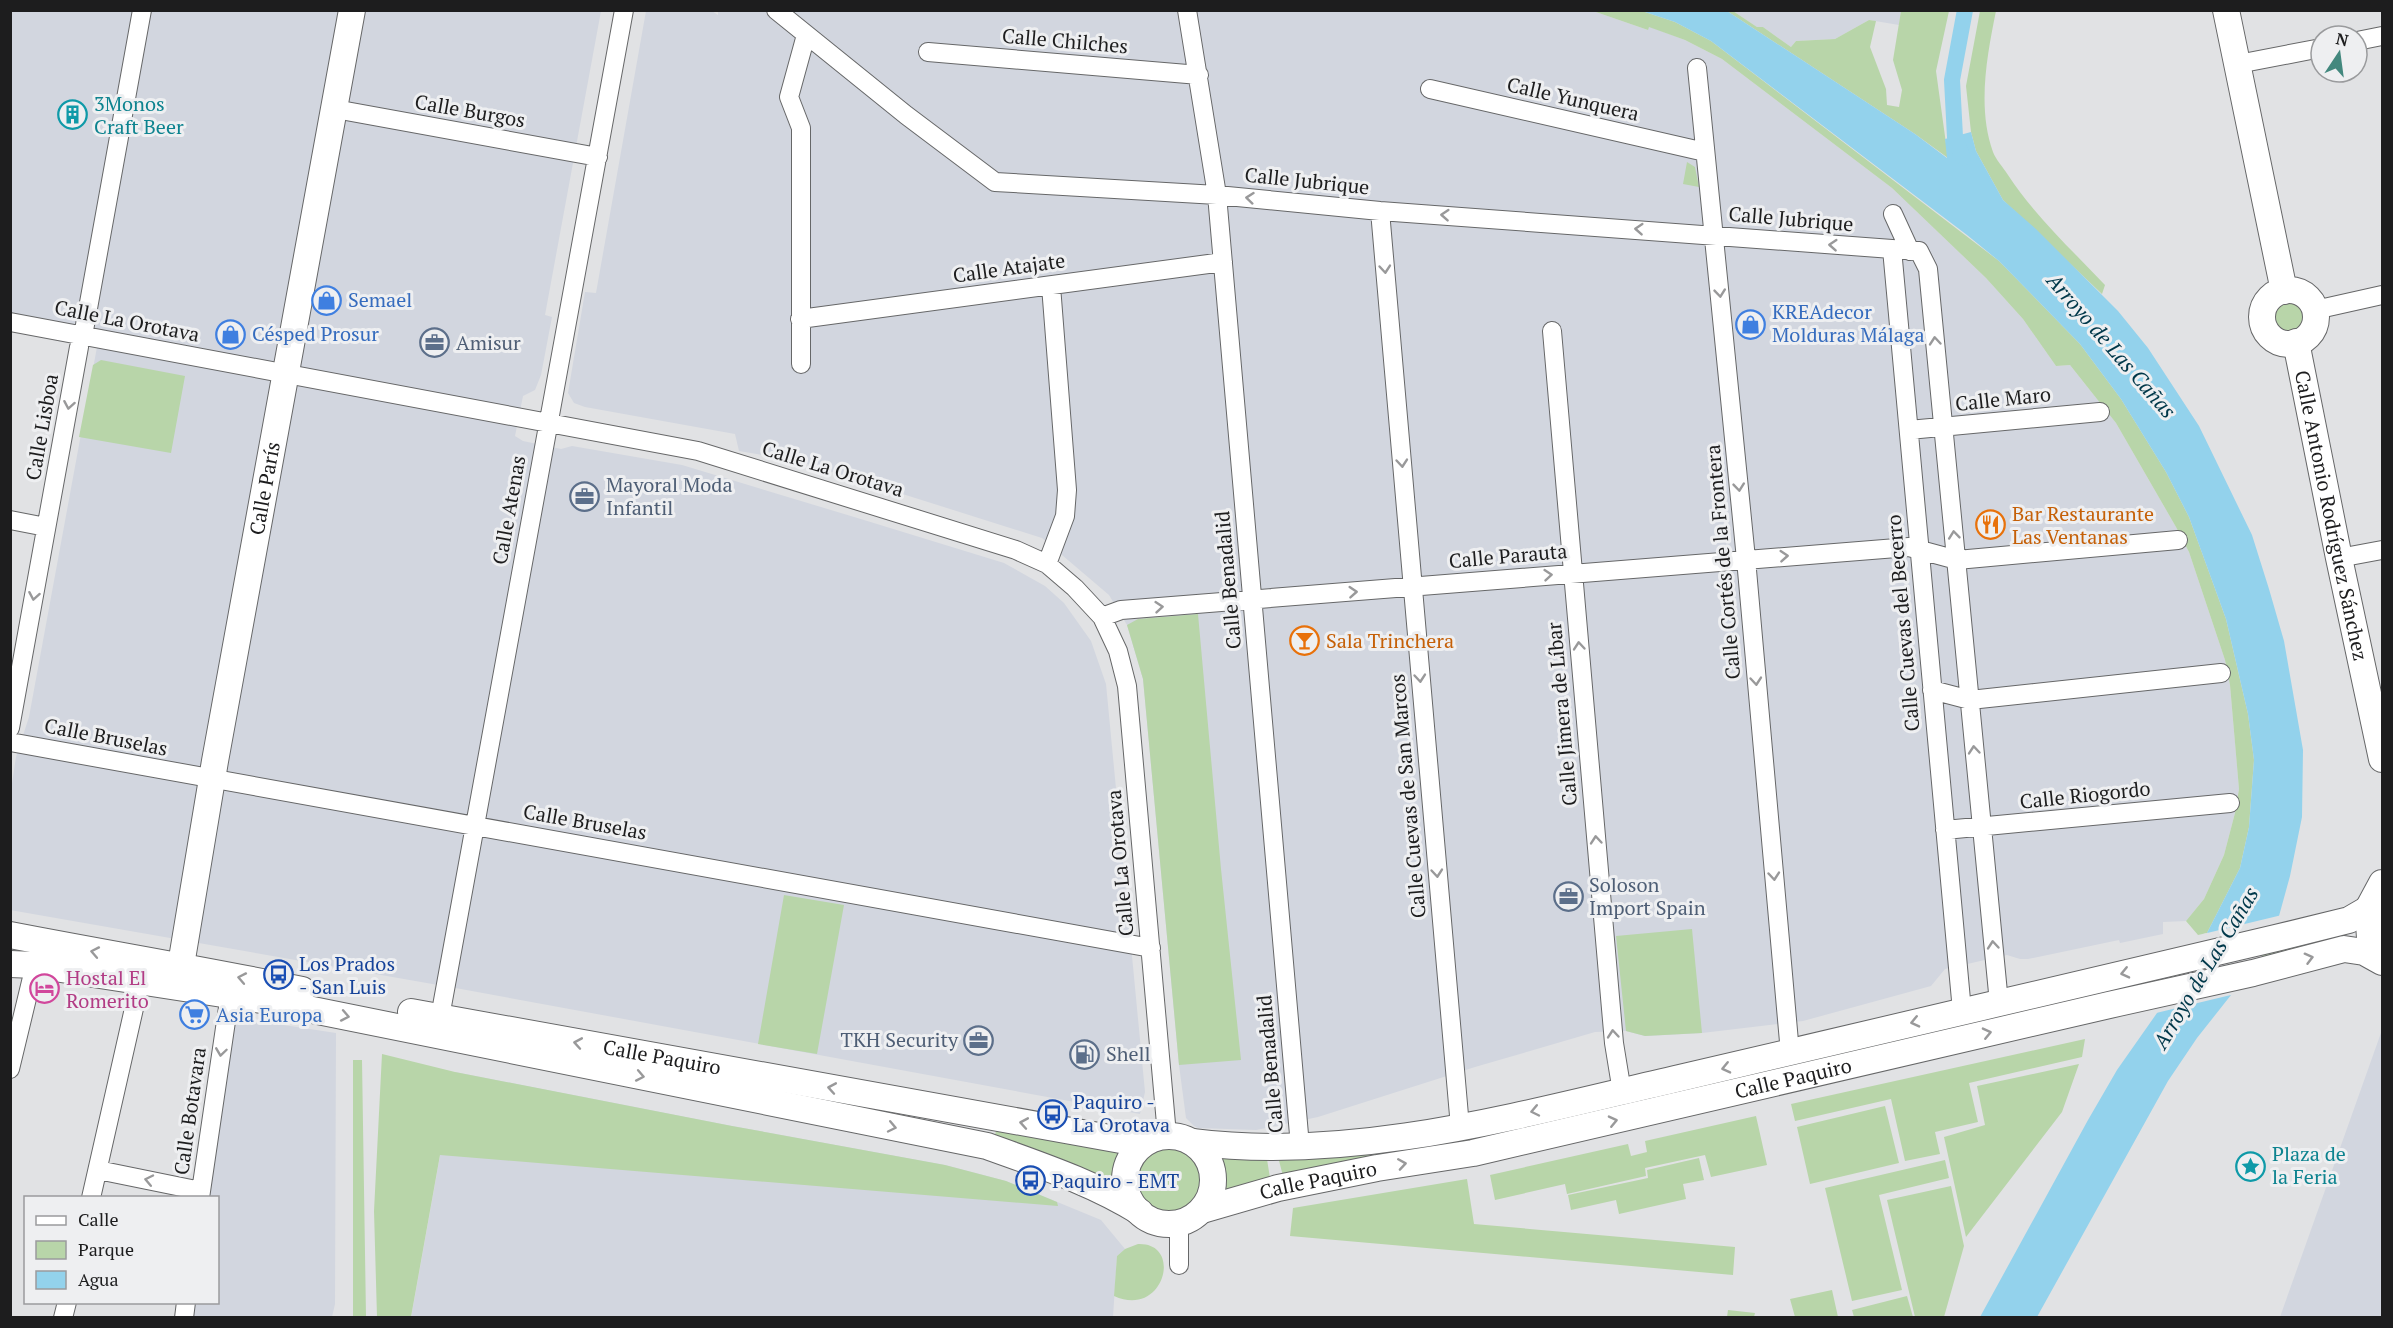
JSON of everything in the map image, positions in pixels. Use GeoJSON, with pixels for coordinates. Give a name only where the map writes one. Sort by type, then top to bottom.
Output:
{"type":"FeatureCollection","features":[{"type":"Feature","properties":{"kind":"main road","name":"Calle París"},"geometry":{"type":"LineString","coordinates":[[181,965],[212,778],[352,10]]}},
{"type":"Feature","properties":{"kind":"main road"},"geometry":{"type":"LineString","coordinates":[[2226,10],[2284,291]]}},
{"type":"Feature","properties":{"kind":"main road"},"geometry":{"type":"LineString","coordinates":[[2293,290],[2302,293],[2311,301],[2315,310],[2314,326],[2305,338],[2296,342],[2283,343],[2275,339],[2268,333],[2263,323],[2262,314],[2268,300],[2284,291],[2293,290]]}},
{"type":"Feature","properties":{"kind":"main road","name":"Calle Antonio Rodríguez Sánchez"},"geometry":{"type":"LineString","coordinates":[[2296,342],[2382,759]]}},
{"type":"Feature","properties":{"kind":"main road"},"geometry":{"type":"LineString","coordinates":[[2382,883],[2368,909],[2370,938],[2382,960]]}},
{"type":"Feature","properties":{"kind":"main road","name":"Calle Paquiro"},"geometry":{"type":"LineString","coordinates":[[1192,1142],[1219,1145],[1315,1147],[1461,1127],[1622,1092],[2276,938],[2349,920],[2368,909]]}},
{"type":"Feature","properties":{"kind":"main road","name":"Calle Paquiro"},"geometry":{"type":"LineString","coordinates":[[10,935],[153,963],[181,965],[440,1017],[1143,1144]]}},
{"type":"Feature","properties":{"kind":"main road","name":"Calle Paquiro"},"geometry":{"type":"LineString","coordinates":[[1202,1210],[1278,1188],[1377,1168],[1473,1153],[2253,973],[2344,949],[2364,952],[2382,960]]}},
{"type":"Feature","properties":{"kind":"main road","name":"Calle Paquiro"},"geometry":{"type":"LineString","coordinates":[[22,965],[230,994],[987,1146],[1082,1182],[1114,1196],[1140,1212]]}},
{"type":"Feature","properties":{"kind":"main road"},"geometry":{"type":"LineString","coordinates":[[143,982],[181,965],[204,991]]}},
{"type":"Feature","properties":{"kind":"main road"},"geometry":{"type":"LineString","coordinates":[[1180,1137],[1192,1142],[1206,1155],[1214,1174],[1212,1193],[1202,1210],[1196,1215],[1168,1224],[1154,1221],[1140,1212],[1131,1201],[1126,1186],[1126,1170],[1132,1156],[1143,1144],[1155,1138],[1180,1137]]}},
{"type":"Feature","properties":{"kind":"street","name":"Calle Lisboa"},"geometry":{"type":"LineString","coordinates":[[10,728],[142,10]]}},
{"type":"Feature","properties":{"kind":"street","name":"Calle Atenas"},"geometry":{"type":"LineString","coordinates":[[440,1017],[624,10]]}},
{"type":"Feature","properties":{"kind":"street","name":"Calle Jubrique"},"geometry":{"type":"LineString","coordinates":[[776,10],[906,115],[995,182],[1217,195],[1380,211],[1892,249]]}},
{"type":"Feature","properties":{"kind":"street","name":"Calle Benadalid"},"geometry":{"type":"LineString","coordinates":[[1187,10],[1217,195],[1300,1146]]}},
{"type":"Feature","properties":{"kind":"street"},"geometry":{"type":"LineString","coordinates":[[801,364],[801,128],[789,97],[806,34]]}},
{"type":"Feature","properties":{"kind":"street"},"geometry":{"type":"LineString","coordinates":[[2238,64],[2309,50]]}},
{"type":"Feature","properties":{"kind":"street","name":"Calle Chilches"},"geometry":{"type":"LineString","coordinates":[[928,52],[1199,75]]}},
{"type":"Feature","properties":{"kind":"street","name":"Calle Cortés de la Frontera"},"geometry":{"type":"LineString","coordinates":[[1697,68],[1746,559],[1790,1053]]}},
{"type":"Feature","properties":{"kind":"street","name":"Calle Yunquera"},"geometry":{"type":"LineString","coordinates":[[1430,89],[1705,152]]}},
{"type":"Feature","properties":{"kind":"street","name":"Calle Burgos"},"geometry":{"type":"LineString","coordinates":[[335,109],[598,157]]}},
{"type":"Feature","properties":{"kind":"street","name":"Calle Cuevas de San Marcos"},"geometry":{"type":"LineString","coordinates":[[1380,211],[1461,1127]]}},
{"type":"Feature","properties":{"kind":"street"},"geometry":{"type":"LineString","coordinates":[[1893,214],[1910,251]]}},
{"type":"Feature","properties":{"kind":"street"},"geometry":{"type":"LineString","coordinates":[[1892,249],[1918,251],[1929,269],[1999,1003]]}},
{"type":"Feature","properties":{"kind":"street","name":"Calle Cuevas del Becerro"},"geometry":{"type":"LineString","coordinates":[[1892,249],[1962,1011]]}},
{"type":"Feature","properties":{"kind":"street","name":"Calle Atajate"},"geometry":{"type":"LineString","coordinates":[[800,319],[1223,262]]}},
{"type":"Feature","properties":{"kind":"street"},"geometry":{"type":"LineString","coordinates":[[1047,564],[1065,516],[1067,490],[1052,286]]}},
{"type":"Feature","properties":{"kind":"street"},"geometry":{"type":"LineString","coordinates":[[2315,310],[2382,296]]}},
{"type":"Feature","properties":{"kind":"street","name":"Calle La Orotava"},"geometry":{"type":"LineString","coordinates":[[10,322],[142,360],[163,351],[698,451],[1016,550],[1047,564],[1075,588],[1102,617],[1118,651],[1127,686],[1167,1136]]}},
{"type":"Feature","properties":{"kind":"street","name":"Calle Jimera de Líbar"},"geometry":{"type":"LineString","coordinates":[[1552,331],[1614,1043],[1622,1092]]}},
{"type":"Feature","properties":{"kind":"street"},"geometry":{"type":"LineString","coordinates":[[10,335],[81,341]]}},
{"type":"Feature","properties":{"kind":"street","name":"Calle Maro"},"geometry":{"type":"LineString","coordinates":[[1909,430],[2100,412]]}},
{"type":"Feature","properties":{"kind":"street"},"geometry":{"type":"LineString","coordinates":[[10,520],[46,527]]}},
{"type":"Feature","properties":{"kind":"street","name":"Calle Parauta"},"geometry":{"type":"LineString","coordinates":[[1102,617],[1121,610],[1909,547],[1957,560],[2178,540]]}},
{"type":"Feature","properties":{"kind":"street"},"geometry":{"type":"LineString","coordinates":[[2339,558],[2382,550]]}},
{"type":"Feature","properties":{"kind":"street"},"geometry":{"type":"LineString","coordinates":[[1932,690],[1970,700],[2222,673]]}},
{"type":"Feature","properties":{"kind":"street","name":"Calle Bruselas"},"geometry":{"type":"LineString","coordinates":[[10,742],[1151,948]]}},
{"type":"Feature","properties":{"kind":"street","name":"Calle Riogordo"},"geometry":{"type":"LineString","coordinates":[[1945,830],[2230,803]]}},
{"type":"Feature","properties":{"kind":"street"},"geometry":{"type":"LineString","coordinates":[[10,1069],[22,965]]}},
{"type":"Feature","properties":{"kind":"street"},"geometry":{"type":"LineString","coordinates":[[91,1196],[143,982]]}},
{"type":"Feature","properties":{"kind":"street","name":"Calle Botavara"},"geometry":{"type":"LineString","coordinates":[[200,1194],[230,994]]}},
{"type":"Feature","properties":{"kind":"street"},"geometry":{"type":"LineString","coordinates":[[98,1170],[200,1194]]}},
{"type":"Feature","properties":{"kind":"street"},"geometry":{"type":"LineString","coordinates":[[1179,1222],[1179,1265]]}},
{"type":"Feature","properties":{"kind":"shaded area"},"geometry":{"type":"Polygon","coordinates":[[[11,11],[601,11],[545,315],[552,317],[541,375],[535,390],[523,396],[515,436],[523,441],[561,449],[572,446],[682,465],[864,520],[1004,563],[1045,586],[1064,603],[1091,641],[1106,684],[1145,1092],[1140,1114],[461,989],[10,910],[11,790],[16,757],[29,717],[97,347],[11,330],[11,11]]]}},
{"type":"Feature","properties":{"kind":"shaded area"},"geometry":{"type":"Polygon","coordinates":[[[646,11],[712,11],[718,15],[718,11],[1593,11],[1648,30],[1648,26],[1685,40],[1722,59],[1892,188],[1986,278],[2023,319],[2056,366],[2070,365],[2116,423],[2176,527],[2189,552],[2225,660],[2230,685],[2239,789],[2224,855],[2204,899],[2186,921],[2163,922],[2163,934],[2120,943],[2119,940],[2028,959],[2007,955],[1945,969],[1931,986],[1803,1021],[1702,1033],[1645,1036],[1626,1031],[1595,1032],[1318,1117],[1256,1130],[1194,1126],[1186,1118],[1179,1065],[1143,679],[1127,625],[1109,595],[1042,538],[798,461],[739,451],[735,434],[585,407],[574,403],[568,393],[585,292],[596,293],[646,11]]]}},
{"type":"Feature","properties":{"kind":"shaded area"},"geometry":{"type":"Polygon","coordinates":[[[1733,11],[1901,11],[1899,25],[1869,20],[1835,39],[1796,41],[1791,47],[1763,27],[1757,27],[1733,11]]]}},
{"type":"Feature","properties":{"kind":"shaded area"},"geometry":{"type":"Polygon","coordinates":[[[230,1017],[336,1033],[335,1304],[332,1317],[186,1318],[188,1304],[219,1304],[219,1196],[203,1196],[230,1017]]]}},
{"type":"Feature","properties":{"kind":"shaded area"},"geometry":{"type":"Polygon","coordinates":[[[2382,1030],[2382,1317],[2280,1317],[2382,1030]]]}},
{"type":"Feature","properties":{"kind":"shaded area"},"geometry":{"type":"Polygon","coordinates":[[[455,1072],[945,1165],[1006,1181],[1101,1220],[1125,1249],[1117,1256],[1113,1317],[411,1318],[455,1072]]]}},
{"type":"Feature","properties":{"kind":"green space"},"geometry":{"type":"Polygon","coordinates":[[[1593,11],[1642,11],[1675,22],[1711,41],[1999,261],[2080,344],[2121,399],[2166,472],[2189,517],[2226,619],[2248,714],[2254,760],[2249,827],[2240,868],[2207,933],[2198,935],[2186,921],[2204,899],[2224,855],[2235,813],[2239,789],[2230,685],[2225,660],[2189,552],[2116,423],[2070,365],[2056,366],[2023,319],[1986,278],[1892,188],[1722,59],[1685,40],[1593,11]]]}},
{"type":"Feature","properties":{"kind":"green space"},"geometry":{"type":"Polygon","coordinates":[[[1727,11],[1733,11],[1757,27],[1763,27],[1791,47],[1796,41],[1835,39],[1869,20],[1876,21],[1870,47],[1886,89],[1887,105],[1899,107],[1902,90],[1893,60],[1901,11],[1949,11],[1936,71],[1948,158],[1915,134],[1727,11]]]}},
{"type":"Feature","properties":{"kind":"green space"},"geometry":{"type":"Polygon","coordinates":[[[1980,11],[1996,11],[1985,82],[1985,118],[1993,152],[2030,204],[2105,285],[2102,294],[2003,200],[1976,151],[1971,132],[1966,86],[1980,11]]]}},
{"type":"Feature","properties":{"kind":"green space"},"geometry":{"type":"Polygon","coordinates":[[[1687,162],[1695,167],[1699,187],[1683,184],[1687,162]]]}},
{"type":"Feature","properties":{"kind":"green space"},"geometry":{"type":"Polygon","coordinates":[[[2288,299],[2300,304],[2305,316],[2300,328],[2288,333],[2276,328],[2271,316],[2276,304],[2288,299]]]}},
{"type":"Feature","properties":{"kind":"green space"},"geometry":{"type":"Polygon","coordinates":[[[101,360],[185,376],[171,453],[79,437],[93,365],[101,360]]]}},
{"type":"Feature","properties":{"kind":"green space"},"geometry":{"type":"Polygon","coordinates":[[[1198,614],[1241,1060],[1179,1065],[1143,679],[1127,625],[1138,619],[1198,614]]]}},
{"type":"Feature","properties":{"kind":"green space"},"geometry":{"type":"Polygon","coordinates":[[[784,895],[844,905],[817,1054],[758,1044],[784,895]]]}},
{"type":"Feature","properties":{"kind":"green space"},"geometry":{"type":"Polygon","coordinates":[[[1692,929],[1702,1033],[1645,1036],[1626,1031],[1616,936],[1692,929]]]}},
{"type":"Feature","properties":{"kind":"green space"},"geometry":{"type":"Polygon","coordinates":[[[2322,934],[2324,944],[2260,960],[2267,947],[2322,934]]]}},
{"type":"Feature","properties":{"kind":"green space"},"geometry":{"type":"Polygon","coordinates":[[[2085,1039],[2082,1057],[1969,1083],[1978,1122],[1935,1132],[1940,1154],[1905,1161],[1891,1099],[1795,1121],[1791,1104],[2085,1039]]]}},
{"type":"Feature","properties":{"kind":"green space"},"geometry":{"type":"Polygon","coordinates":[[[382,1054],[455,1072],[945,1165],[1006,1181],[1057,1202],[1058,1206],[440,1155],[411,1317],[377,1317],[374,1211],[382,1054]]]}},
{"type":"Feature","properties":{"kind":"green space"},"geometry":{"type":"Polygon","coordinates":[[[353,1060],[362,1060],[366,1317],[353,1317],[353,1060]]]}},
{"type":"Feature","properties":{"kind":"green space"},"geometry":{"type":"Polygon","coordinates":[[[2079,1064],[2062,1112],[1966,1237],[1944,1137],[1985,1125],[1977,1086],[2079,1064]]]}},
{"type":"Feature","properties":{"kind":"green space"},"geometry":{"type":"Polygon","coordinates":[[[1765,1065],[1768,1076],[1476,1144],[1283,1176],[1277,1153],[1765,1065]]]}},
{"type":"Feature","properties":{"kind":"green space"},"geometry":{"type":"Polygon","coordinates":[[[1885,1106],[1899,1163],[1810,1184],[1797,1127],[1885,1106]]]}},
{"type":"Feature","properties":{"kind":"green space"},"geometry":{"type":"Polygon","coordinates":[[[1756,1116],[1767,1165],[1711,1177],[1705,1155],[1645,1168],[1646,1176],[1567,1194],[1565,1184],[1495,1200],[1490,1175],[1628,1144],[1631,1156],[1647,1152],[1645,1141],[1756,1116]]]}},
{"type":"Feature","properties":{"kind":"green space"},"geometry":{"type":"Polygon","coordinates":[[[997,1128],[1126,1147],[1116,1162],[1114,1188],[993,1141],[997,1128]]]}},
{"type":"Feature","properties":{"kind":"green space"},"geometry":{"type":"Polygon","coordinates":[[[1169,1146],[1182,1149],[1193,1156],[1200,1167],[1203,1180],[1200,1193],[1193,1204],[1182,1211],[1169,1214],[1156,1211],[1145,1204],[1138,1193],[1135,1180],[1138,1167],[1145,1156],[1156,1149],[1169,1146]]]}},
{"type":"Feature","properties":{"kind":"green space"},"geometry":{"type":"Polygon","coordinates":[[[1266,1153],[1270,1178],[1223,1195],[1225,1169],[1219,1154],[1266,1153]]]}},
{"type":"Feature","properties":{"kind":"green space"},"geometry":{"type":"Polygon","coordinates":[[[1699,1158],[1704,1180],[1683,1184],[1686,1199],[1619,1214],[1616,1200],[1571,1210],[1568,1195],[1648,1178],[1647,1170],[1699,1158]]]}},
{"type":"Feature","properties":{"kind":"green space"},"geometry":{"type":"Polygon","coordinates":[[[1945,1160],[1949,1178],[1879,1195],[1902,1290],[1852,1301],[1825,1188],[1945,1160]]]}},
{"type":"Feature","properties":{"kind":"green space"},"geometry":{"type":"Polygon","coordinates":[[[1467,1179],[1474,1224],[1735,1247],[1733,1275],[1290,1236],[1293,1208],[1467,1179]]]}},
{"type":"Feature","properties":{"kind":"green space"},"geometry":{"type":"Polygon","coordinates":[[[1951,1186],[1964,1246],[1944,1317],[1915,1317],[1887,1200],[1951,1186]]]}},
{"type":"Feature","properties":{"kind":"green space"},"geometry":{"type":"Polygon","coordinates":[[[1138,1244],[1152,1247],[1161,1255],[1164,1266],[1162,1278],[1156,1289],[1145,1297],[1131,1300],[1114,1296],[1117,1256],[1125,1249],[1138,1244]]]}},
{"type":"Feature","properties":{"kind":"green space"},"geometry":{"type":"Polygon","coordinates":[[[1832,1290],[1838,1317],[1795,1317],[1790,1299],[1832,1290]]]}},
{"type":"Feature","properties":{"kind":"green space"},"geometry":{"type":"Polygon","coordinates":[[[1907,1296],[1913,1317],[1854,1317],[1852,1310],[1907,1296]]]}},
{"type":"Feature","properties":{"kind":"green space"},"geometry":{"type":"Polygon","coordinates":[[[1728,1310],[1755,1313],[1754,1317],[1727,1317],[1728,1310]]]}},
{"type":"Feature","properties":{"kind":"water","name":"Arroyo de Las Cañas"},"geometry":{"type":"Polygon","coordinates":[[[1642,11],[1727,11],[1915,134],[1947,158],[1945,139],[1971,132],[1976,151],[2003,200],[2036,229],[2118,311],[2148,348],[2199,426],[2252,535],[2269,589],[2284,641],[2303,750],[2302,817],[2279,916],[2231,995],[2197,1038],[2168,1081],[2037,1317],[1980,1317],[2088,1120],[2117,1070],[2157,1013],[2207,933],[2240,868],[2249,827],[2254,760],[2248,714],[2226,619],[2189,517],[2166,472],[2121,399],[2080,344],[1999,261],[1967,235],[1711,41],[1675,22],[1642,11]]]}},
{"type":"Feature","properties":{"kind":"pier"},"geometry":{"type":"Polygon","coordinates":[[[2282,915],[2235,994],[2152,1014],[2203,934],[2282,915]]]}},
{"type":"Feature","properties":{"kind":"waterway"},"geometry":{"type":"LineString","coordinates":[[1963,158],[1955,137],[1952,80],[1965,10]]}},
{"type":"Feature","properties":{"kind":"place","name":"3Monos Craft Beer"},"geometry":{"type":"Point","coordinates":[73,115]}},
{"type":"Feature","properties":{"kind":"place","name":"Semael"},"geometry":{"type":"Point","coordinates":[327,300]}},
{"type":"Feature","properties":{"kind":"place","name":"KREAdecor Molduras Málaga"},"geometry":{"type":"Point","coordinates":[1751,324]}},
{"type":"Feature","properties":{"kind":"place","name":"Césped Prosur"},"geometry":{"type":"Point","coordinates":[231,334]}},
{"type":"Feature","properties":{"kind":"place","name":"Amisur"},"geometry":{"type":"Point","coordinates":[435,343]}},
{"type":"Feature","properties":{"kind":"place","name":"Mayoral Moda Infantil"},"geometry":{"type":"Point","coordinates":[585,497]}},
{"type":"Feature","properties":{"kind":"place","name":"Bar Restaurante Las Ventanas"},"geometry":{"type":"Point","coordinates":[1991,525]}},
{"type":"Feature","properties":{"kind":"place","name":"Sala Trinchera"},"geometry":{"type":"Point","coordinates":[1305,641]}},
{"type":"Feature","properties":{"kind":"place","name":"Soloson Import Spain"},"geometry":{"type":"Point","coordinates":[1568,896]}},
{"type":"Feature","properties":{"kind":"place","name":"Los Prados - San Luis"},"geometry":{"type":"Point","coordinates":[278,975]}},
{"type":"Feature","properties":{"kind":"place","name":"Hostal El Romerito"},"geometry":{"type":"Point","coordinates":[45,989]}},
{"type":"Feature","properties":{"kind":"place","name":"Asia Europa"},"geometry":{"type":"Point","coordinates":[195,1015]}},
{"type":"Feature","properties":{"kind":"place","name":"TKH Security"},"geometry":{"type":"Point","coordinates":[979,1040]}},
{"type":"Feature","properties":{"kind":"place","name":"Shell"},"geometry":{"type":"Point","coordinates":[1085,1054]}},
{"type":"Feature","properties":{"kind":"place","name":"Paquiro - La Orotava"},"geometry":{"type":"Point","coordinates":[1052,1114]}},
{"type":"Feature","properties":{"kind":"place","name":"Plaza de la Feria"},"geometry":{"type":"Point","coordinates":[2251,1166]}},
{"type":"Feature","properties":{"kind":"place","name":"Paquiro - EMT"},"geometry":{"type":"Point","coordinates":[1031,1181]}}]}
